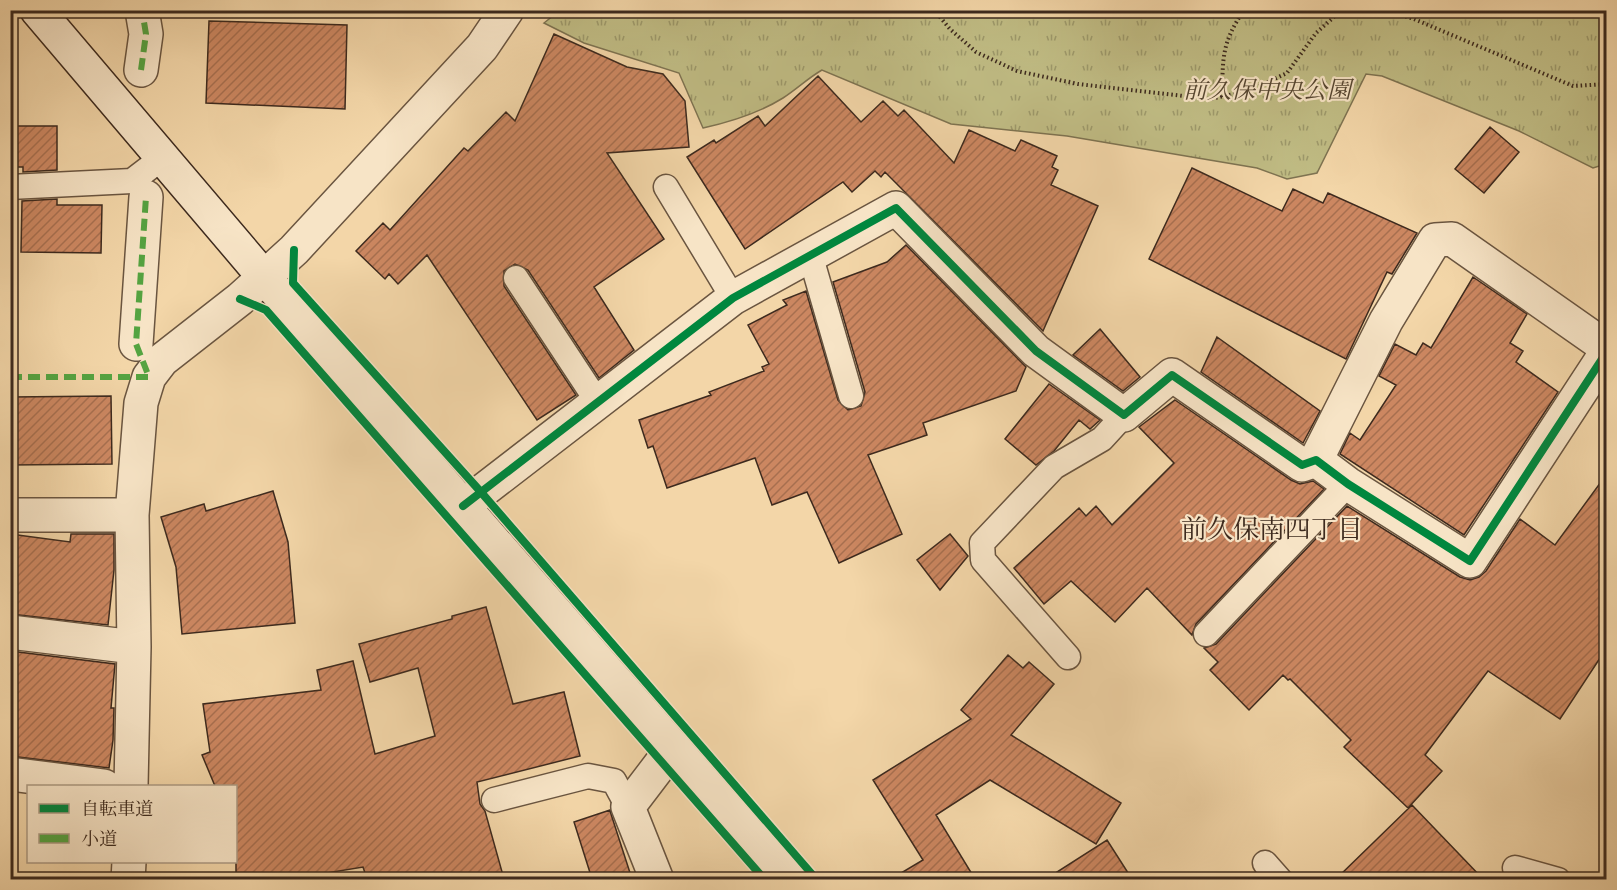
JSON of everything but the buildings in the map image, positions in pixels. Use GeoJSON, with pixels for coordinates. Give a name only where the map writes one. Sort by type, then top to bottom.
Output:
{"type":"FeatureCollection","features":[{"type":"Feature","properties":{"kind":"street"},"geometry":{"type":"LineString","coordinates":[[37,10],[264,277],[789,879]]}},
{"type":"Feature","properties":{"kind":"street"},"geometry":{"type":"LineString","coordinates":[[141,70],[146,34],[142,10]]}},
{"type":"Feature","properties":{"kind":"street"},"geometry":{"type":"LineString","coordinates":[[131,785],[134,647],[132,515],[141,403],[149,377],[162,360],[240,299],[294,250],[482,47],[507,10]]}},
{"type":"Feature","properties":{"kind":"street"},"geometry":{"type":"LineString","coordinates":[[136,344],[146,197]]}},
{"type":"Feature","properties":{"kind":"street"},"geometry":{"type":"LineString","coordinates":[[463,506],[733,298],[896,208],[1036,351],[1124,415],[1172,375],[1302,465],[1316,460],[1386,321],[1435,240],[1452,239],[1606,347]]}},
{"type":"Feature","properties":{"kind":"street"},"geometry":{"type":"LineString","coordinates":[[1316,460],[1348,484],[1470,561],[1606,353]]}},
{"type":"Feature","properties":{"kind":"street"},"geometry":{"type":"LineString","coordinates":[[10,515],[132,515]]}},
{"type":"Feature","properties":{"kind":"street"},"geometry":{"type":"LineString","coordinates":[[10,632],[134,647]]}},
{"type":"Feature","properties":{"kind":"street"},"geometry":{"type":"LineString","coordinates":[[657,879],[628,807],[663,761],[676,750]]}},
{"type":"Feature","properties":{"kind":"street"},"geometry":{"type":"LineString","coordinates":[[10,774],[96,785]]}},
{"type":"Feature","properties":{"kind":"street"},"geometry":{"type":"LineString","coordinates":[[128,879],[129,863]]}},
{"type":"Feature","properties":{"kind":"lane"},"geometry":{"type":"LineString","coordinates":[[10,187],[132,181],[162,158]]}},
{"type":"Feature","properties":{"kind":"lane"},"geometry":{"type":"LineString","coordinates":[[666,187],[733,298]]}},
{"type":"Feature","properties":{"kind":"lane"},"geometry":{"type":"LineString","coordinates":[[810,254],[825,313],[851,396]]}},
{"type":"Feature","properties":{"kind":"lane"},"geometry":{"type":"LineString","coordinates":[[516,278],[597,401]]}},
{"type":"Feature","properties":{"kind":"lane"},"geometry":{"type":"LineString","coordinates":[[1068,657],[983,560],[982,543],[1054,467],[1102,439],[1124,415]]}},
{"type":"Feature","properties":{"kind":"lane"},"geometry":{"type":"LineString","coordinates":[[1206,634],[1348,484]]}},
{"type":"Feature","properties":{"kind":"lane"},"geometry":{"type":"LineString","coordinates":[[494,800],[588,776],[614,781],[628,807]]}},
{"type":"Feature","properties":{"kind":"lane"},"geometry":{"type":"LineString","coordinates":[[1515,868],[1558,879]]}},
{"type":"Feature","properties":{"kind":"path"},"geometry":{"type":"LineString","coordinates":[[934,10],[950,29],[976,52],[1017,71],[1078,84],[1210,99],[1249,91],[1287,73],[1316,33],[1334,17],[1354,10]]}},
{"type":"Feature","properties":{"kind":"path"},"geometry":{"type":"LineString","coordinates":[[1222,97],[1223,59],[1228,33],[1244,10]]}},
{"type":"Feature","properties":{"kind":"path"},"geometry":{"type":"LineString","coordinates":[[1384,10],[1414,19],[1573,86],[1606,84]]}},
{"type":"Feature","properties":{"kind":"green space","name":"前久保中央公園"},"geometry":{"type":"Polygon","coordinates":[[[559,11],[1606,11],[1606,164],[1593,168],[1519,131],[1382,76],[1366,74],[1317,173],[1287,179],[1257,168],[1067,136],[951,124],[822,70],[783,98],[754,113],[703,128],[679,73],[584,43],[544,23],[559,11]]]}},
{"type":"Feature","properties":{"kind":"marked path"},"geometry":{"type":"LineString","coordinates":[[141,70],[146,34],[142,10]]}},
{"type":"Feature","properties":{"kind":"marked path"},"geometry":{"type":"LineString","coordinates":[[10,377],[149,377],[136,344],[146,197]]}},
{"type":"Feature","properties":{"kind":"cycle path"},"geometry":{"type":"LineString","coordinates":[[463,506],[733,298],[896,208],[1036,351],[1124,415],[1172,375],[1302,465],[1316,460],[1348,484],[1470,561],[1606,353]]}},
{"type":"Feature","properties":{"kind":"cycle path"},"geometry":{"type":"LineString","coordinates":[[294,250],[293,283],[480,491],[817,880]]}},
{"type":"Feature","properties":{"kind":"cycle path"},"geometry":{"type":"LineString","coordinates":[[240,299],[266,310],[765,880]]}},
{"type":"Feature","properties":{"kind":"district","name":"前久保南四丁目"},"geometry":{"type":"Point","coordinates":[1272,529]}}]}
